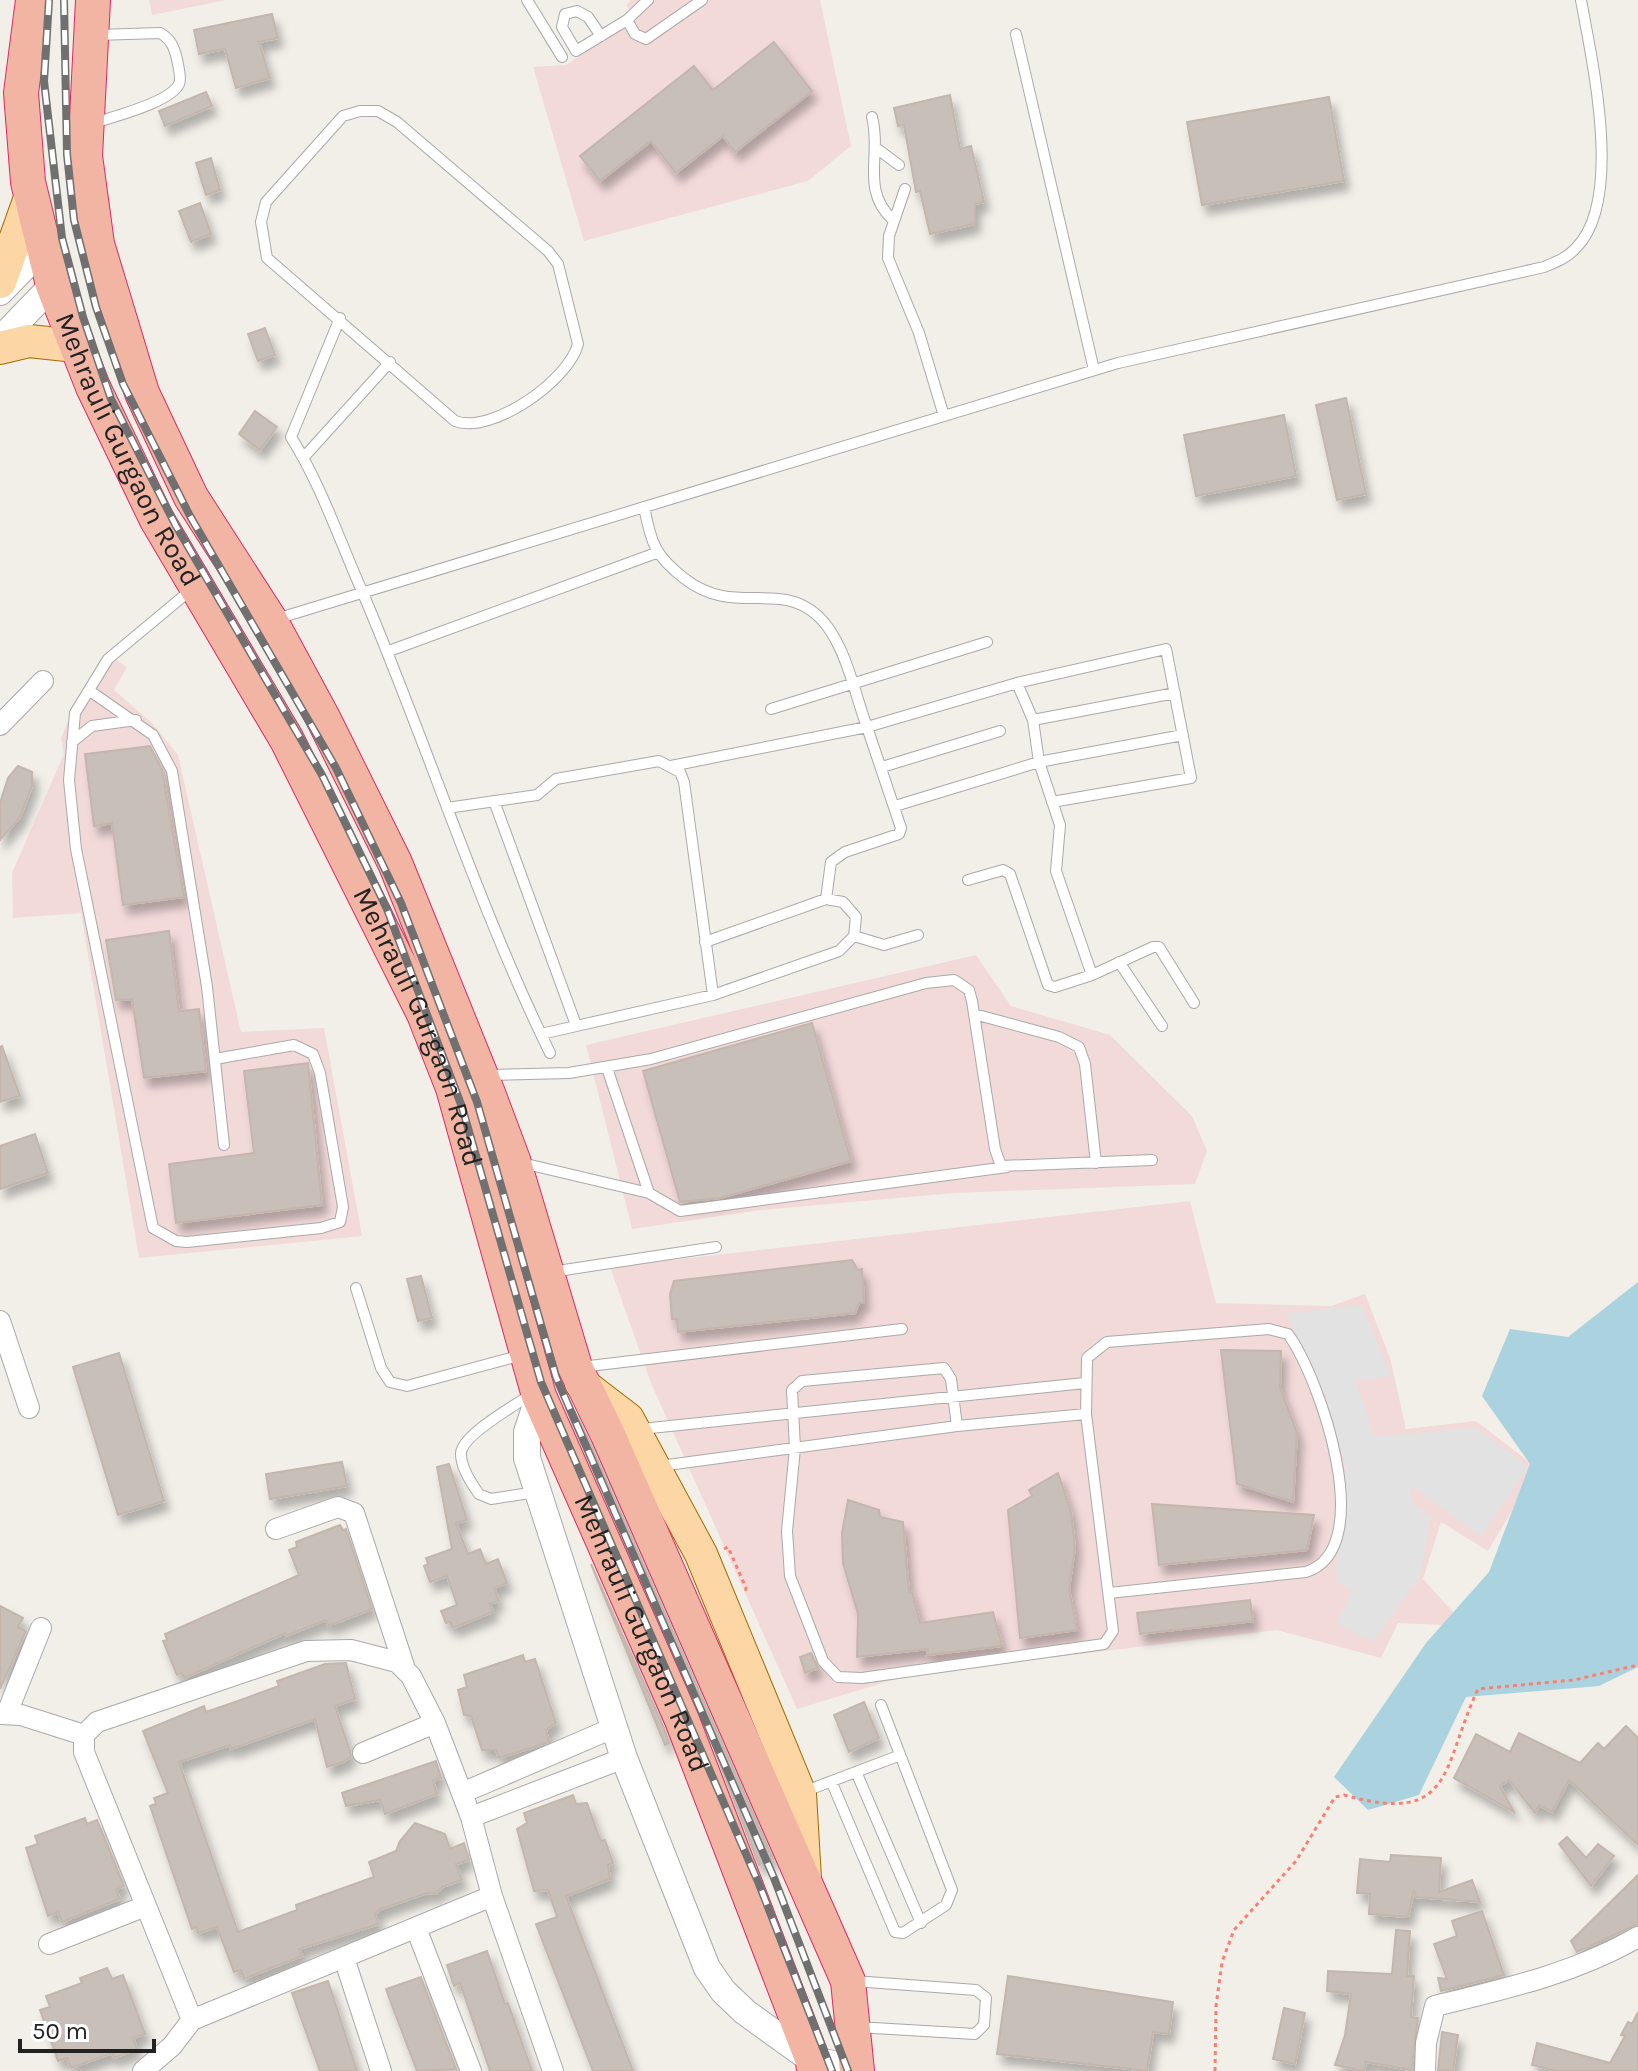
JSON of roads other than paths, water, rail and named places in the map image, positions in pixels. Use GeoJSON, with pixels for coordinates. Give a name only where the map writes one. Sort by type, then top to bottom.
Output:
{"type":"FeatureCollection","features":[{"type":"Feature","properties":{"kind":"highway","name":"Mehrauli Gurgaon Road"},"geometry":{"type":"LineString","coordinates":[[33,0],[21,93],[31,195],[53,285],[76,346],[156,518],[287,740],[424,1014],[453,1088],[538,1393],[682,1720],[814,2066]]}},
{"type":"Feature","properties":{"kind":"highway","name":"Mehrauli Gurgaon Road"},"geometry":{"type":"LineString","coordinates":[[93,0],[85,156],[97,244],[142,393],[191,497],[270,620],[395,863],[513,1160],[578,1375],[608,1435],[848,1981],[857,2070]]}},
{"type":"Feature","properties":{"kind":"highway"},"geometry":{"type":"LineString","coordinates":[[287,740],[323,718]]}},
{"type":"Feature","properties":{"kind":"main road"},"geometry":{"type":"LineString","coordinates":[[0,282],[31,195]]}},
{"type":"Feature","properties":{"kind":"main road"},"geometry":{"type":"LineString","coordinates":[[0,348],[29,341],[76,346]]}},
{"type":"Feature","properties":{"kind":"main road"},"geometry":{"type":"LineString","coordinates":[[578,1375],[628,1419],[635,1429],[701,1554],[800,1794],[805,1882]]}},
{"type":"Feature","properties":{"kind":"street"},"geometry":{"type":"LineString","coordinates":[[0,292],[43,248]]}},
{"type":"Feature","properties":{"kind":"street"},"geometry":{"type":"LineString","coordinates":[[0,340],[53,285]]}},
{"type":"Feature","properties":{"kind":"street"},"geometry":{"type":"LineString","coordinates":[[0,725],[43,681]]}},
{"type":"Feature","properties":{"kind":"street"},"geometry":{"type":"LineString","coordinates":[[0,1321],[29,1408]]}},
{"type":"Feature","properties":{"kind":"street"},"geometry":{"type":"LineString","coordinates":[[538,1393],[526,1444],[538,1491],[613,1728],[707,1968],[723,1991],[745,2012],[814,2066],[857,2070]]}},
{"type":"Feature","properties":{"kind":"street"},"geometry":{"type":"LineString","coordinates":[[276,1529],[338,1507],[354,1513],[404,1666],[435,1723],[471,1817],[492,1896],[553,2071]]}},
{"type":"Feature","properties":{"kind":"street"},"geometry":{"type":"LineString","coordinates":[[41,1628],[4,1714],[84,1735]]}},
{"type":"Feature","properties":{"kind":"street"},"geometry":{"type":"LineString","coordinates":[[192,2020],[143,1907],[84,1752],[84,1735],[97,1722],[306,1651],[337,1647],[404,1666]]}},
{"type":"Feature","properties":{"kind":"street"},"geometry":{"type":"LineString","coordinates":[[363,1753],[435,1723]]}},
{"type":"Feature","properties":{"kind":"street"},"geometry":{"type":"LineString","coordinates":[[462,1793],[613,1728]]}},
{"type":"Feature","properties":{"kind":"street"},"geometry":{"type":"LineString","coordinates":[[471,1817],[624,1758]]}},
{"type":"Feature","properties":{"kind":"street"},"geometry":{"type":"LineString","coordinates":[[143,2071],[172,2046],[192,2020],[492,1896]]}},
{"type":"Feature","properties":{"kind":"street"},"geometry":{"type":"LineString","coordinates":[[49,1944],[143,1907]]}},
{"type":"Feature","properties":{"kind":"street"},"geometry":{"type":"LineString","coordinates":[[416,1928],[471,2071]]}},
{"type":"Feature","properties":{"kind":"street"},"geometry":{"type":"LineString","coordinates":[[1425,2071],[1426,2043],[1435,2006],[1513,1987],[1596,1960],[1638,1937]]}},
{"type":"Feature","properties":{"kind":"street"},"geometry":{"type":"LineString","coordinates":[[344,1958],[381,2071]]}},
{"type":"Feature","properties":{"kind":"lane"},"geometry":{"type":"LineString","coordinates":[[527,0],[562,57]]}},
{"type":"Feature","properties":{"kind":"lane"},"geometry":{"type":"LineString","coordinates":[[601,36],[627,20],[648,0]]}},
{"type":"Feature","properties":{"kind":"lane"},"geometry":{"type":"LineString","coordinates":[[627,20],[635,34],[646,39],[702,0]]}},
{"type":"Feature","properties":{"kind":"lane"},"geometry":{"type":"LineString","coordinates":[[270,620],[363,595],[1094,370],[1265,328],[1544,267],[1563,259],[1578,247],[1588,231],[1596,212],[1602,172],[1581,0]]}},
{"type":"Feature","properties":{"kind":"lane"},"geometry":{"type":"LineString","coordinates":[[86,126],[164,98],[179,84],[180,75],[174,48],[169,38],[160,33],[90,36]]}},
{"type":"Feature","properties":{"kind":"lane"},"geometry":{"type":"LineString","coordinates":[[1016,34],[1094,370]]}},
{"type":"Feature","properties":{"kind":"lane"},"geometry":{"type":"LineString","coordinates":[[360,111],[378,111],[397,122],[548,251],[558,264],[578,344],[576,354],[535,398],[479,424],[455,421],[340,318],[267,258],[261,222],[266,202],[343,116],[360,111]]}},
{"type":"Feature","properties":{"kind":"lane"},"geometry":{"type":"LineString","coordinates":[[872,117],[876,148],[871,177],[882,210],[893,220]]}},
{"type":"Feature","properties":{"kind":"lane"},"geometry":{"type":"LineString","coordinates":[[876,148],[899,165]]}},
{"type":"Feature","properties":{"kind":"lane"},"geometry":{"type":"LineString","coordinates":[[905,189],[893,220],[888,258],[919,333],[944,416]]}},
{"type":"Feature","properties":{"kind":"lane"},"geometry":{"type":"LineString","coordinates":[[340,318],[291,437],[304,457],[389,651],[447,808],[550,1053]]}},
{"type":"Feature","properties":{"kind":"lane"},"geometry":{"type":"LineString","coordinates":[[304,457],[390,362]]}},
{"type":"Feature","properties":{"kind":"lane"},"geometry":{"type":"LineString","coordinates":[[644,507],[656,553],[708,595],[741,599],[785,598],[815,613],[833,632],[901,828],[899,834],[845,852],[831,862],[826,899]]}},
{"type":"Feature","properties":{"kind":"lane"},"geometry":{"type":"LineString","coordinates":[[389,651],[656,553]]}},
{"type":"Feature","properties":{"kind":"lane"},"geometry":{"type":"LineString","coordinates":[[197,585],[108,659],[75,713],[69,780],[76,849],[153,1228],[176,1241],[187,1242],[321,1228],[340,1222],[343,1207],[320,1073],[313,1054],[294,1045],[215,1059]]}},
{"type":"Feature","properties":{"kind":"lane"},"geometry":{"type":"LineString","coordinates":[[771,709],[987,642]]}},
{"type":"Feature","properties":{"kind":"lane"},"geometry":{"type":"LineString","coordinates":[[671,766],[867,727],[1017,683],[1166,649],[1191,778],[1052,802]]}},
{"type":"Feature","properties":{"kind":"lane"},"geometry":{"type":"LineString","coordinates":[[1017,683],[1033,720],[1039,762],[1060,825],[1056,871],[1092,975]]}},
{"type":"Feature","properties":{"kind":"lane"},"geometry":{"type":"LineString","coordinates":[[90,691],[136,720],[161,743],[172,771],[215,1059],[224,1145]]}},
{"type":"Feature","properties":{"kind":"lane"},"geometry":{"type":"LineString","coordinates":[[1033,720],[1175,693]]}},
{"type":"Feature","properties":{"kind":"lane"},"geometry":{"type":"LineString","coordinates":[[72,742],[92,726],[136,720]]}},
{"type":"Feature","properties":{"kind":"lane"},"geometry":{"type":"LineString","coordinates":[[882,767],[1000,731]]}},
{"type":"Feature","properties":{"kind":"lane"},"geometry":{"type":"LineString","coordinates":[[895,806],[1039,762],[1183,735]]}},
{"type":"Feature","properties":{"kind":"lane"},"geometry":{"type":"LineString","coordinates":[[447,808],[537,795],[556,779],[659,761],[680,772],[684,782],[713,995]]}},
{"type":"Feature","properties":{"kind":"lane"},"geometry":{"type":"LineString","coordinates":[[494,801],[576,1025]]}},
{"type":"Feature","properties":{"kind":"lane"},"geometry":{"type":"LineString","coordinates":[[968,880],[1003,870],[1010,874],[1048,985],[1055,987],[1092,975],[1159,947],[1194,1003]]}},
{"type":"Feature","properties":{"kind":"lane"},"geometry":{"type":"LineString","coordinates":[[541,1034],[713,995],[839,951],[854,936],[857,925],[852,909],[843,902],[826,899],[705,942]]}},
{"type":"Feature","properties":{"kind":"lane"},"geometry":{"type":"LineString","coordinates":[[854,936],[884,945],[918,935]]}},
{"type":"Feature","properties":{"kind":"lane"},"geometry":{"type":"LineString","coordinates":[[1119,962],[1162,1026]]}},
{"type":"Feature","properties":{"kind":"lane"},"geometry":{"type":"LineString","coordinates":[[481,1075],[607,1068],[757,1033],[926,983],[954,980],[969,990],[997,1158],[1001,1166],[1007,1167]]}},
{"type":"Feature","properties":{"kind":"lane"},"geometry":{"type":"LineString","coordinates":[[974,1014],[1059,1037],[1079,1047],[1085,1064],[1096,1163]]}},
{"type":"Feature","properties":{"kind":"lane"},"geometry":{"type":"LineString","coordinates":[[607,1068],[649,1193]]}},
{"type":"Feature","properties":{"kind":"lane"},"geometry":{"type":"LineString","coordinates":[[513,1160],[649,1193],[680,1211],[1007,1167],[1152,1160]]}},
{"type":"Feature","properties":{"kind":"lane"},"geometry":{"type":"LineString","coordinates":[[545,1273],[716,1247]]}},
{"type":"Feature","properties":{"kind":"lane"},"geometry":{"type":"LineString","coordinates":[[356,1288],[381,1368],[390,1382],[399,1386],[525,1354]]}},
{"type":"Feature","properties":{"kind":"lane"},"geometry":{"type":"LineString","coordinates":[[578,1375],[902,1329]]}},
{"type":"Feature","properties":{"kind":"lane"},"geometry":{"type":"LineString","coordinates":[[957,1426],[951,1379],[944,1368],[802,1381],[792,1390],[795,1448],[787,1531],[790,1576],[823,1661],[838,1677],[862,1678],[1104,1644],[1113,1631],[1086,1414],[1087,1358],[1107,1342],[1281,1330],[1294,1342],[1330,1429],[1341,1482],[1335,1549],[1322,1567],[1306,1572],[1109,1593]]}},
{"type":"Feature","properties":{"kind":"lane"},"geometry":{"type":"LineString","coordinates":[[635,1429],[1085,1383]]}},
{"type":"Feature","properties":{"kind":"lane"},"geometry":{"type":"LineString","coordinates":[[538,1393],[477,1430],[462,1446],[460,1455],[479,1494],[491,1499],[538,1491]]}},
{"type":"Feature","properties":{"kind":"lane"},"geometry":{"type":"LineString","coordinates":[[656,1467],[957,1426],[1086,1414]]}},
{"type":"Feature","properties":{"kind":"lane"},"geometry":{"type":"LineString","coordinates":[[832,1783],[891,1928],[903,1933],[946,1905],[952,1890],[898,1756],[881,1705]]}},
{"type":"Feature","properties":{"kind":"lane"},"geometry":{"type":"LineString","coordinates":[[800,1794],[898,1756]]}},
{"type":"Feature","properties":{"kind":"lane"},"geometry":{"type":"LineString","coordinates":[[857,1774],[921,1923]]}},
{"type":"Feature","properties":{"kind":"lane"},"geometry":{"type":"LineString","coordinates":[[848,1981],[976,1990],[986,1998],[984,2025],[975,2034],[852,2026]]}},
{"type":"Feature","properties":{"kind":"water"},"geometry":{"type":"Polygon","coordinates":[[[1638,1282],[1638,1667],[1599,1686],[1466,1697],[1419,1795],[1368,1810],[1334,1777],[1426,1643],[1489,1572],[1530,1464],[1482,1396],[1510,1329],[1568,1337],[1638,1282]]]}},
{"type":"Feature","properties":{"kind":"railway"},"geometry":{"type":"LineString","coordinates":[[49,0],[44,81],[62,238],[83,317],[111,399],[176,526],[322,775],[387,909],[462,1107],[541,1382],[759,1884],[832,2071]]}},
{"type":"Feature","properties":{"kind":"railway"},"geometry":{"type":"LineString","coordinates":[[64,0],[67,154],[74,220],[96,307],[123,384],[190,516],[336,768],[401,903],[477,1102],[556,1377],[774,1878],[848,2071]]}}]}
